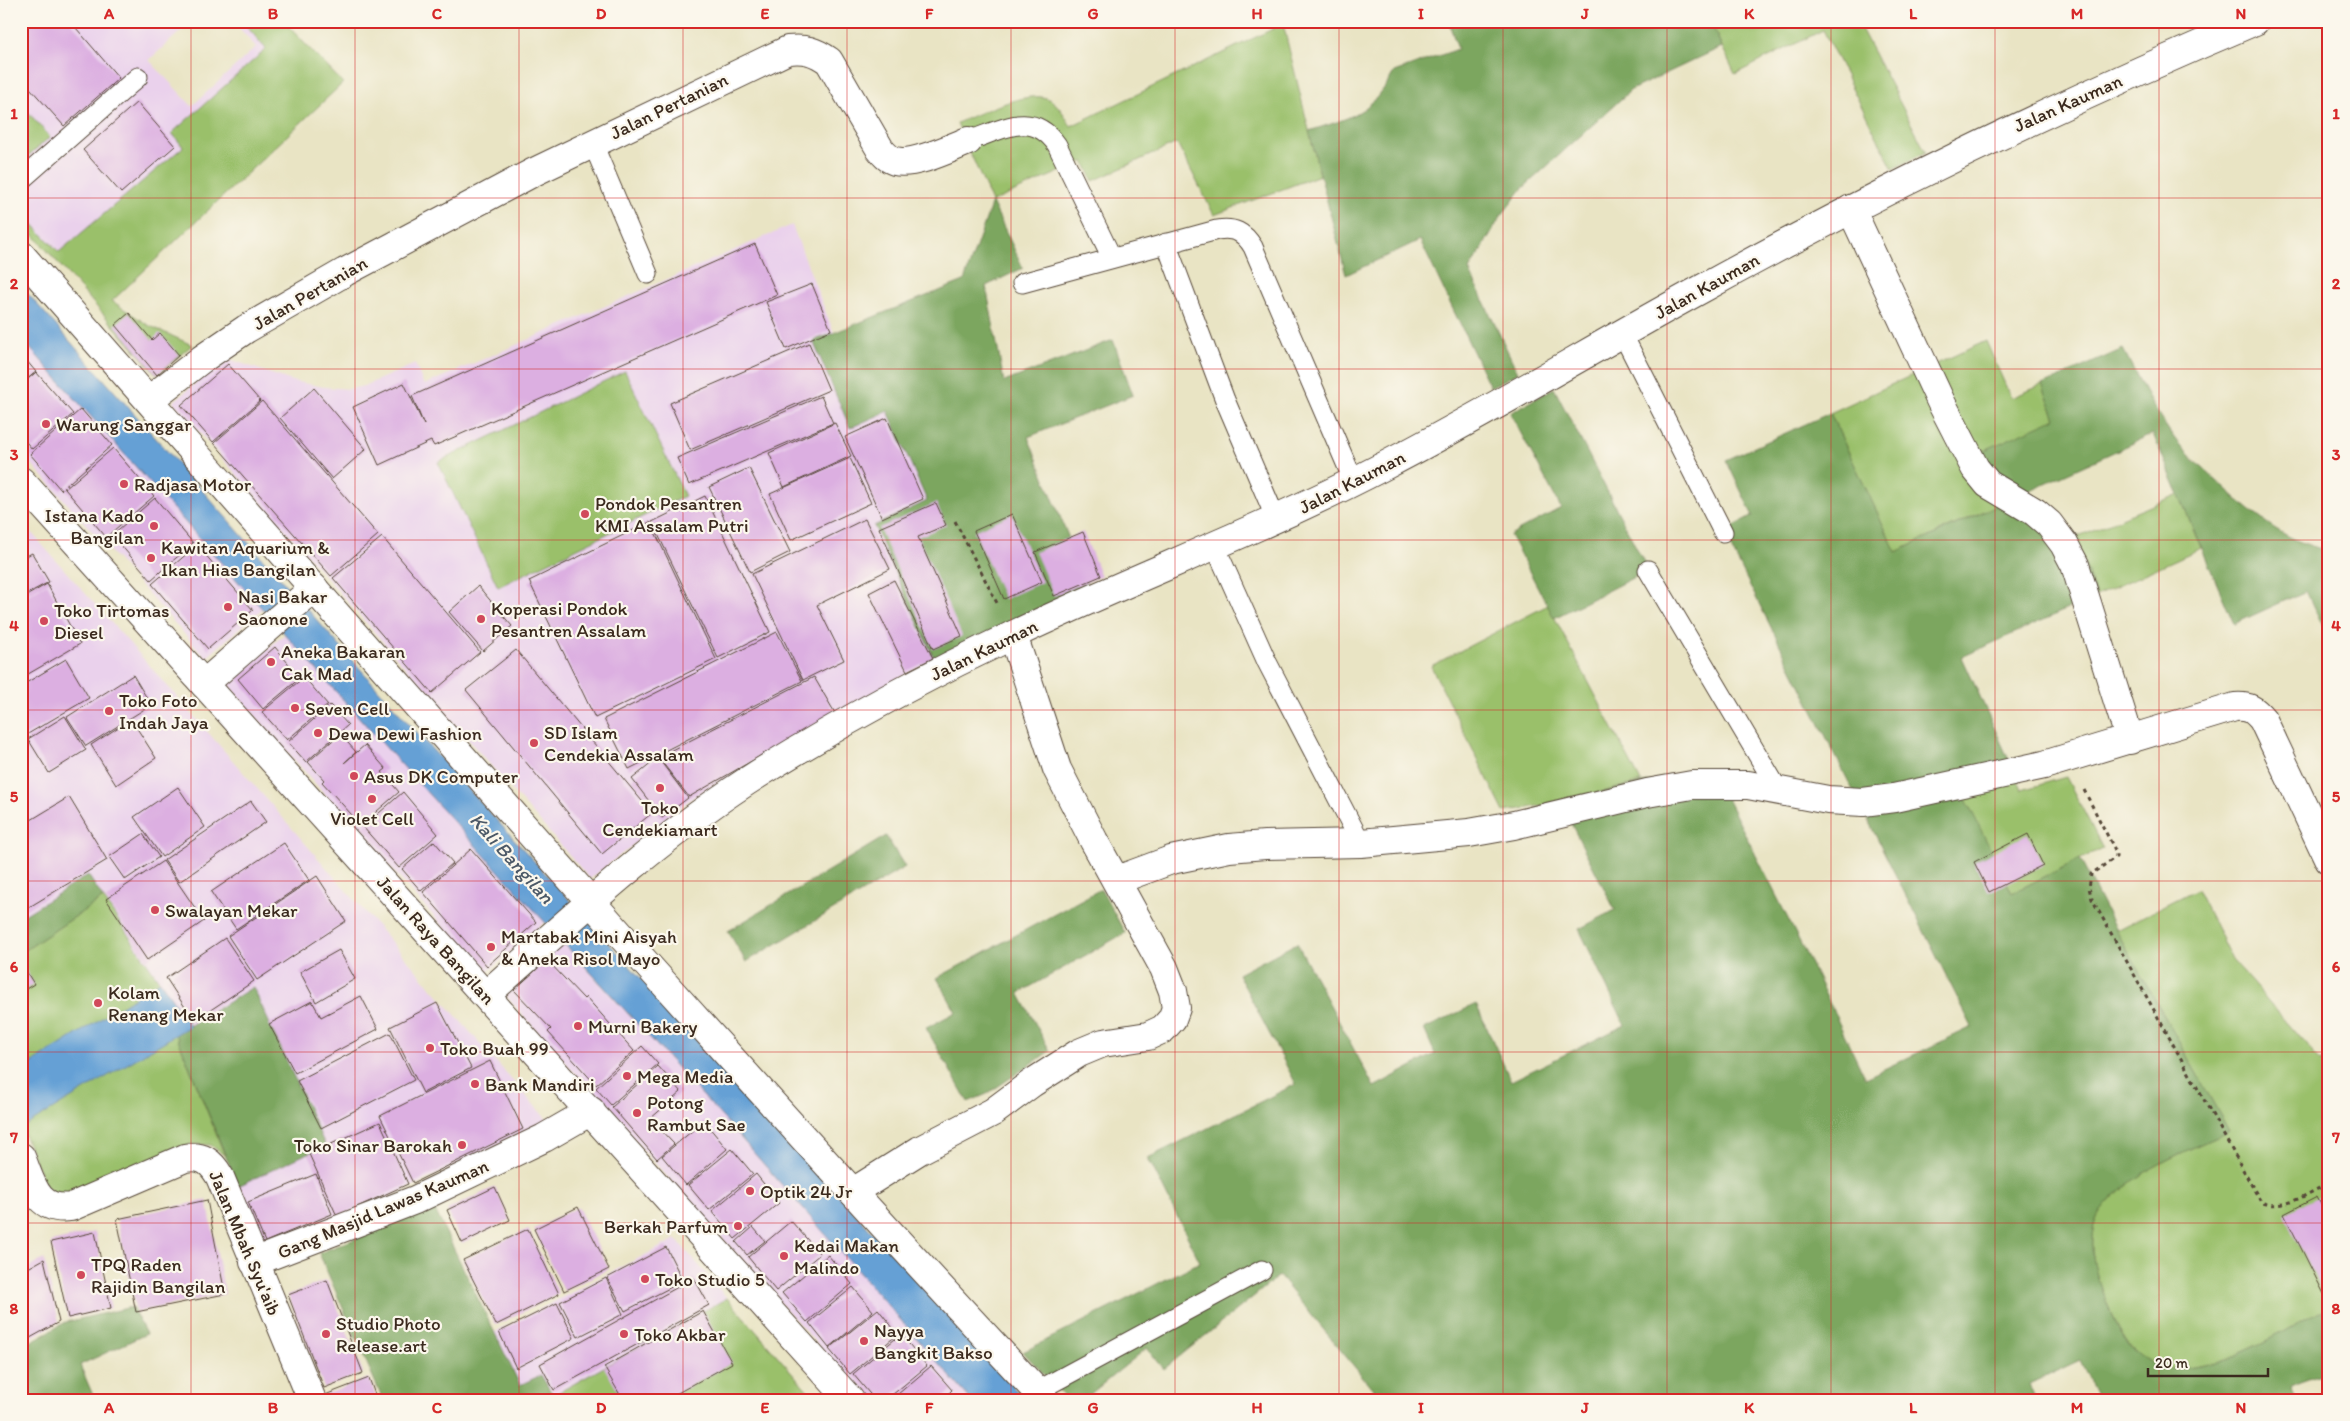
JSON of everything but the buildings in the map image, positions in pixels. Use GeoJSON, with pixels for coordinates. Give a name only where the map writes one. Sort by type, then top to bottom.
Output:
{"type":"FeatureCollection","features":[{"type":"Feature","properties":{"kind":"street","name":"Jalan Kauman"},"geometry":{"type":"LineString","coordinates":[[486,995],[586,905],[674,831],[764,770],[875,706],[1013,635],[1276,519],[1354,482],[1442,435],[1622,333],[1851,209],[2019,125],[2255,21]]}},
{"type":"Feature","properties":{"kind":"street","name":"Jalan Pertanian"},"geometry":{"type":"LineString","coordinates":[[149,400],[202,359],[246,329],[337,277],[534,172],[788,50],[804,48],[818,53],[828,62],[886,157],[905,163],[968,141]]}},
{"type":"Feature","properties":{"kind":"street"},"geometry":{"type":"LineString","coordinates":[[1851,209],[1941,402],[1975,468],[1988,484],[2036,512],[2049,524],[2064,544],[2074,565],[2130,740]]}},
{"type":"Feature","properties":{"kind":"street"},"geometry":{"type":"LineString","coordinates":[[21,255],[149,400],[310,591],[586,905],[1041,1396]]}},
{"type":"Feature","properties":{"kind":"street","name":"Jalan Raya Bangilan"},"geometry":{"type":"LineString","coordinates":[[21,481],[850,1400]]}},
{"type":"Feature","properties":{"kind":"street"},"geometry":{"type":"LineString","coordinates":[[204,684],[310,591]]}},
{"type":"Feature","properties":{"kind":"street"},"geometry":{"type":"LineString","coordinates":[[853,1192],[920,1150],[993,1112],[1046,1073],[1079,1053],[1103,1043],[1148,1036],[1163,1029],[1172,1019],[1176,1008],[1173,991],[1164,968],[1094,841],[1057,769],[1013,635]]}},
{"type":"Feature","properties":{"kind":"street"},"geometry":{"type":"LineString","coordinates":[[1117,880],[1171,860],[1229,848],[1264,845],[1362,843],[1469,833],[1514,825],[1647,793],[1692,785],[1748,785],[1828,800],[1863,802],[1894,798],[1929,792],[2067,758],[2235,707],[2247,706],[2256,710],[2273,740],[2329,860]]}},
{"type":"Feature","properties":{"kind":"street","name":"Gang Masjid Lawas Kauman"},"geometry":{"type":"LineString","coordinates":[[254,1262],[414,1200],[544,1138],[591,1111]]}},
{"type":"Feature","properties":{"kind":"street","name":"Jalan Mbah Syu'aib"},"geometry":{"type":"LineString","coordinates":[[21,1157],[41,1200],[49,1207],[58,1209],[71,1207],[185,1158],[202,1157],[215,1168],[254,1262],[302,1396]]}},
{"type":"Feature","properties":{"kind":"lane"},"geometry":{"type":"LineString","coordinates":[[21,180],[138,77]]}},
{"type":"Feature","properties":{"kind":"lane","name":"Jalan Pertanian"},"geometry":{"type":"LineString","coordinates":[[968,141],[1012,126],[1026,124],[1038,126],[1048,133],[1057,146],[1112,258]]}},
{"type":"Feature","properties":{"kind":"lane"},"geometry":{"type":"LineString","coordinates":[[594,144],[648,274]]}},
{"type":"Feature","properties":{"kind":"lane"},"geometry":{"type":"LineString","coordinates":[[1022,283],[1224,228],[1242,233],[1249,240],[1354,482]]}},
{"type":"Feature","properties":{"kind":"lane"},"geometry":{"type":"LineString","coordinates":[[1166,243],[1225,400],[1276,519]]}},
{"type":"Feature","properties":{"kind":"lane"},"geometry":{"type":"LineString","coordinates":[[1622,333],[1723,532]]}},
{"type":"Feature","properties":{"kind":"lane"},"geometry":{"type":"LineString","coordinates":[[1215,546],[1267,662],[1362,843]]}},
{"type":"Feature","properties":{"kind":"lane"},"geometry":{"type":"LineString","coordinates":[[1648,570],[1778,791]]}},
{"type":"Feature","properties":{"kind":"lane"},"geometry":{"type":"LineString","coordinates":[[1041,1396],[1262,1270]]}},
{"type":"Feature","properties":{"kind":"path"},"geometry":{"type":"LineString","coordinates":[[955,521],[1013,635]]}},
{"type":"Feature","properties":{"kind":"path"},"geometry":{"type":"LineString","coordinates":[[2067,758],[2116,852],[2116,857],[2110,863],[2091,874],[2089,888],[2092,899],[2257,1196],[2261,1202],[2269,1206],[2280,1206],[2329,1183]]}},
{"type":"Feature","properties":{"kind":"shaded area"},"geometry":{"type":"Polygon","coordinates":[[[21,21],[192,21],[149,60],[192,106],[256,47],[233,21],[283,21],[343,83],[59,252],[21,212],[21,21]]]}},
{"type":"Feature","properties":{"kind":"shaded area","name":"Pondok Pesantren KMI Assalam Putri"},"geometry":{"type":"Polygon","coordinates":[[[792,225],[834,333],[813,341],[850,427],[888,411],[927,502],[874,526],[934,658],[691,799],[590,879],[173,402],[226,358],[292,381],[349,389],[364,386],[415,364],[424,385],[792,225]]]}},
{"type":"Feature","properties":{"kind":"shaded area"},"geometry":{"type":"Polygon","coordinates":[[[21,338],[263,608],[206,658],[21,452],[21,338]]]}},
{"type":"Feature","properties":{"kind":"shaded area"},"geometry":{"type":"Polygon","coordinates":[[[21,521],[549,1122],[383,1200],[262,1246],[238,1186],[253,988],[190,1026],[88,875],[21,917],[21,521]]]}},
{"type":"Feature","properties":{"kind":"shaded area"},"geometry":{"type":"Polygon","coordinates":[[[285,634],[545,922],[485,974],[226,683],[285,634]]]}},
{"type":"Feature","properties":{"kind":"shaded area"},"geometry":{"type":"Polygon","coordinates":[[[563,943],[725,1120],[971,1400],[867,1400],[504,994],[563,943]]]}},
{"type":"Feature","properties":{"kind":"shaded area"},"geometry":{"type":"Polygon","coordinates":[[[676,1239],[727,1298],[554,1395],[541,1375],[520,1385],[495,1332],[676,1239]]]}},
{"type":"Feature","properties":{"kind":"green space"},"geometry":{"type":"Polygon","coordinates":[[[242,21],[283,21],[343,83],[112,301],[148,325],[192,345],[157,375],[21,221],[21,212],[59,252],[183,147],[172,133],[266,49],[242,21]]]}},
{"type":"Feature","properties":{"kind":"green space"},"geometry":{"type":"Polygon","coordinates":[[[1448,21],[1710,21],[1722,47],[1631,90],[1522,189],[1501,216],[1469,270],[1518,373],[1490,387],[1420,240],[1346,275],[1309,131],[1337,122],[1359,112],[1377,97],[1394,72],[1458,49],[1448,21]]]}},
{"type":"Feature","properties":{"kind":"green space"},"geometry":{"type":"Polygon","coordinates":[[[1710,21],[1857,21],[1926,152],[1893,169],[1823,30],[1735,74],[1710,21]]]}},
{"type":"Feature","properties":{"kind":"green space"},"geometry":{"type":"Polygon","coordinates":[[[1283,24],[1320,175],[1214,215],[1177,143],[1093,181],[1084,161],[992,202],[957,123],[1003,104],[1029,97],[1040,97],[1049,99],[1056,104],[1071,126],[1283,24]]]}},
{"type":"Feature","properties":{"kind":"green space"},"geometry":{"type":"Polygon","coordinates":[[[21,104],[50,137],[21,162],[21,104]]]}},
{"type":"Feature","properties":{"kind":"green space"},"geometry":{"type":"Polygon","coordinates":[[[992,202],[1023,268],[986,286],[1004,382],[1113,340],[1133,395],[1028,437],[1089,588],[1026,614],[934,658],[874,526],[927,501],[888,411],[850,428],[813,341],[964,281],[992,202]]]}},
{"type":"Feature","properties":{"kind":"green space"},"geometry":{"type":"Polygon","coordinates":[[[1986,341],[2011,398],[2042,385],[2056,418],[2025,492],[1896,552],[1830,413],[1986,341]]]}},
{"type":"Feature","properties":{"kind":"green space"},"geometry":{"type":"Polygon","coordinates":[[[2123,349],[2165,425],[2193,459],[2268,524],[2297,540],[2329,550],[2329,640],[2306,591],[2234,624],[2153,434],[2026,492],[2049,506],[2066,525],[2073,536],[2096,596],[1962,657],[2009,760],[1954,775],[2012,893],[2080,859],[2116,930],[2229,1131],[2177,1155],[2143,1174],[2113,1197],[2096,1220],[2092,1239],[2095,1269],[2108,1305],[2122,1334],[2140,1357],[2160,1366],[2184,1368],[2210,1364],[2236,1355],[2288,1330],[2329,1306],[2329,1372],[2290,1386],[2295,1400],[2099,1400],[2080,1360],[2029,1384],[2036,1400],[1382,1400],[1279,1276],[1164,1369],[1147,1348],[1083,1400],[1068,1400],[1023,1352],[1200,1262],[1148,1158],[1296,1084],[1238,974],[1297,943],[1374,1087],[1435,1054],[1424,1029],[1476,1004],[1511,1081],[1625,1025],[1579,929],[1615,910],[1560,802],[1677,775],[1713,771],[1808,958],[1865,1078],[1972,1027],[1723,532],[1753,516],[1726,460],[1830,413],[1896,552],[2025,493],[1989,465],[1980,452],[2056,418],[2042,385],[2123,349]]]}},
{"type":"Feature","properties":{"kind":"green space"},"geometry":{"type":"Polygon","coordinates":[[[625,371],[685,496],[498,587],[438,462],[625,371]]]}},
{"type":"Feature","properties":{"kind":"green space"},"geometry":{"type":"Polygon","coordinates":[[[1554,388],[1648,570],[1554,618],[1510,535],[1561,508],[1510,413],[1554,388]]]}},
{"type":"Feature","properties":{"kind":"green space"},"geometry":{"type":"Polygon","coordinates":[[[2179,494],[2201,548],[2096,596],[2074,538],[2179,494]]]}},
{"type":"Feature","properties":{"kind":"green space"},"geometry":{"type":"Polygon","coordinates":[[[1548,605],[1641,782],[1561,802],[1504,812],[1431,666],[1548,605]]]}},
{"type":"Feature","properties":{"kind":"green space"},"geometry":{"type":"Polygon","coordinates":[[[2009,760],[2022,790],[2066,777],[2103,848],[2012,893],[1953,775],[2009,760]]]}},
{"type":"Feature","properties":{"kind":"green space"},"geometry":{"type":"Polygon","coordinates":[[[886,836],[905,867],[746,962],[728,931],[886,836]]]}},
{"type":"Feature","properties":{"kind":"green space"},"geometry":{"type":"Polygon","coordinates":[[[88,875],[103,898],[21,953],[21,917],[88,875]]]}},
{"type":"Feature","properties":{"kind":"green space"},"geometry":{"type":"Polygon","coordinates":[[[1101,889],[1125,933],[1019,993],[1050,1051],[987,1094],[968,1102],[926,1028],[956,1012],[937,978],[1101,889]]]}},
{"type":"Feature","properties":{"kind":"green space"},"geometry":{"type":"Polygon","coordinates":[[[2197,889],[2232,960],[2321,1061],[2329,1056],[2329,1306],[2288,1330],[2236,1355],[2210,1364],[2184,1368],[2160,1366],[2140,1357],[2128,1343],[2112,1315],[2101,1288],[2093,1259],[2092,1239],[2093,1229],[2101,1211],[2127,1185],[2177,1155],[2229,1131],[2116,930],[2197,889]]]}},
{"type":"Feature","properties":{"kind":"green space"},"geometry":{"type":"Polygon","coordinates":[[[103,898],[190,1026],[176,1034],[225,1156],[211,1145],[191,1144],[62,1198],[46,1187],[21,1127],[21,953],[103,898]]]}},
{"type":"Feature","properties":{"kind":"green space"},"geometry":{"type":"Polygon","coordinates":[[[253,987],[325,1145],[238,1186],[176,1034],[253,987]]]}},
{"type":"Feature","properties":{"kind":"green space"},"geometry":{"type":"Polygon","coordinates":[[[434,1208],[520,1385],[541,1375],[556,1400],[383,1400],[319,1253],[434,1208]]]}},
{"type":"Feature","properties":{"kind":"green space"},"geometry":{"type":"Polygon","coordinates":[[[727,1298],[816,1400],[556,1400],[554,1395],[727,1298]]]}},
{"type":"Feature","properties":{"kind":"green space"},"geometry":{"type":"Polygon","coordinates":[[[132,1307],[146,1334],[80,1365],[95,1400],[21,1400],[21,1347],[66,1322],[132,1307]]]}},
{"type":"Feature","properties":{"kind":"water","name":"Kali Bangilan"},"geometry":{"type":"Polygon","coordinates":[[[21,286],[401,715],[1025,1400],[971,1400],[725,1120],[373,733],[21,338],[21,286]]]}},
{"type":"Feature","properties":{"kind":"water"},"geometry":{"type":"Polygon","coordinates":[[[160,981],[190,1026],[22,1128],[21,1070],[160,981]]]}},
{"type":"Feature","properties":{"kind":"place","name":"Warung Sanggar"},"geometry":{"type":"Point","coordinates":[46,424]}},
{"type":"Feature","properties":{"kind":"place","name":"Radjasa Motor"},"geometry":{"type":"Point","coordinates":[124,484]}},
{"type":"Feature","properties":{"kind":"place","name":"Pondok Pesantren KMI Assalam Putri"},"geometry":{"type":"Point","coordinates":[585,514]}},
{"type":"Feature","properties":{"kind":"place","name":"Istana Kado Bangilan"},"geometry":{"type":"Point","coordinates":[154,526]}},
{"type":"Feature","properties":{"kind":"place","name":"Kawitan Aquarium & Ikan Hias Bangilan"},"geometry":{"type":"Point","coordinates":[151,558]}},
{"type":"Feature","properties":{"kind":"place","name":"Nasi Bakar Saonone"},"geometry":{"type":"Point","coordinates":[228,607]}},
{"type":"Feature","properties":{"kind":"place","name":"Koperasi Pondok Pesantren Assalam"},"geometry":{"type":"Point","coordinates":[481,619]}},
{"type":"Feature","properties":{"kind":"place","name":"Toko Tirtomas Diesel"},"geometry":{"type":"Point","coordinates":[44,621]}},
{"type":"Feature","properties":{"kind":"place","name":"Aneka Bakaran Cak Mad"},"geometry":{"type":"Point","coordinates":[271,662]}},
{"type":"Feature","properties":{"kind":"place","name":"Seven Cell"},"geometry":{"type":"Point","coordinates":[295,708]}},
{"type":"Feature","properties":{"kind":"place","name":"Toko Foto Indah Jaya"},"geometry":{"type":"Point","coordinates":[109,711]}},
{"type":"Feature","properties":{"kind":"place","name":"Dewa Dewi Fashion"},"geometry":{"type":"Point","coordinates":[318,733]}},
{"type":"Feature","properties":{"kind":"place","name":"SD Islam Cendekia Assalam"},"geometry":{"type":"Point","coordinates":[534,743]}},
{"type":"Feature","properties":{"kind":"place","name":"Asus DK Computer"},"geometry":{"type":"Point","coordinates":[354,776]}},
{"type":"Feature","properties":{"kind":"place","name":"Toko Cendekiamart"},"geometry":{"type":"Point","coordinates":[660,788]}},
{"type":"Feature","properties":{"kind":"place","name":"Violet Cell"},"geometry":{"type":"Point","coordinates":[372,799]}},
{"type":"Feature","properties":{"kind":"place","name":"Swalayan Mekar"},"geometry":{"type":"Point","coordinates":[155,910]}},
{"type":"Feature","properties":{"kind":"place","name":"Martabak Mini Aisyah & Aneka Risol Mayo"},"geometry":{"type":"Point","coordinates":[491,947]}},
{"type":"Feature","properties":{"kind":"place","name":"Kolam Renang Mekar"},"geometry":{"type":"Point","coordinates":[98,1003]}},
{"type":"Feature","properties":{"kind":"place","name":"Murni Bakery"},"geometry":{"type":"Point","coordinates":[578,1026]}},
{"type":"Feature","properties":{"kind":"place","name":"Toko Buah 99"},"geometry":{"type":"Point","coordinates":[430,1048]}},
{"type":"Feature","properties":{"kind":"place","name":"Mega Media"},"geometry":{"type":"Point","coordinates":[627,1076]}},
{"type":"Feature","properties":{"kind":"place","name":"Bank Mandiri"},"geometry":{"type":"Point","coordinates":[475,1084]}},
{"type":"Feature","properties":{"kind":"place","name":"Potong Rambut Sae"},"geometry":{"type":"Point","coordinates":[637,1113]}},
{"type":"Feature","properties":{"kind":"place","name":"Toko Sinar Barokah"},"geometry":{"type":"Point","coordinates":[462,1145]}},
{"type":"Feature","properties":{"kind":"place","name":"Optik 24 Jr"},"geometry":{"type":"Point","coordinates":[750,1191]}},
{"type":"Feature","properties":{"kind":"place","name":"Berkah Parfum"},"geometry":{"type":"Point","coordinates":[738,1226]}},
{"type":"Feature","properties":{"kind":"place","name":"Kedai Makan Malindo"},"geometry":{"type":"Point","coordinates":[784,1256]}},
{"type":"Feature","properties":{"kind":"place","name":"TPQ Raden Rajidin Bangilan"},"geometry":{"type":"Point","coordinates":[81,1275]}},
{"type":"Feature","properties":{"kind":"place","name":"Toko Studio 5"},"geometry":{"type":"Point","coordinates":[645,1279]}},
{"type":"Feature","properties":{"kind":"place","name":"Studio Photo Release.art"},"geometry":{"type":"Point","coordinates":[326,1334]}},
{"type":"Feature","properties":{"kind":"place","name":"Toko Akbar"},"geometry":{"type":"Point","coordinates":[624,1334]}},
{"type":"Feature","properties":{"kind":"place","name":"Nayya Bangkit Bakso"},"geometry":{"type":"Point","coordinates":[864,1341]}}]}
